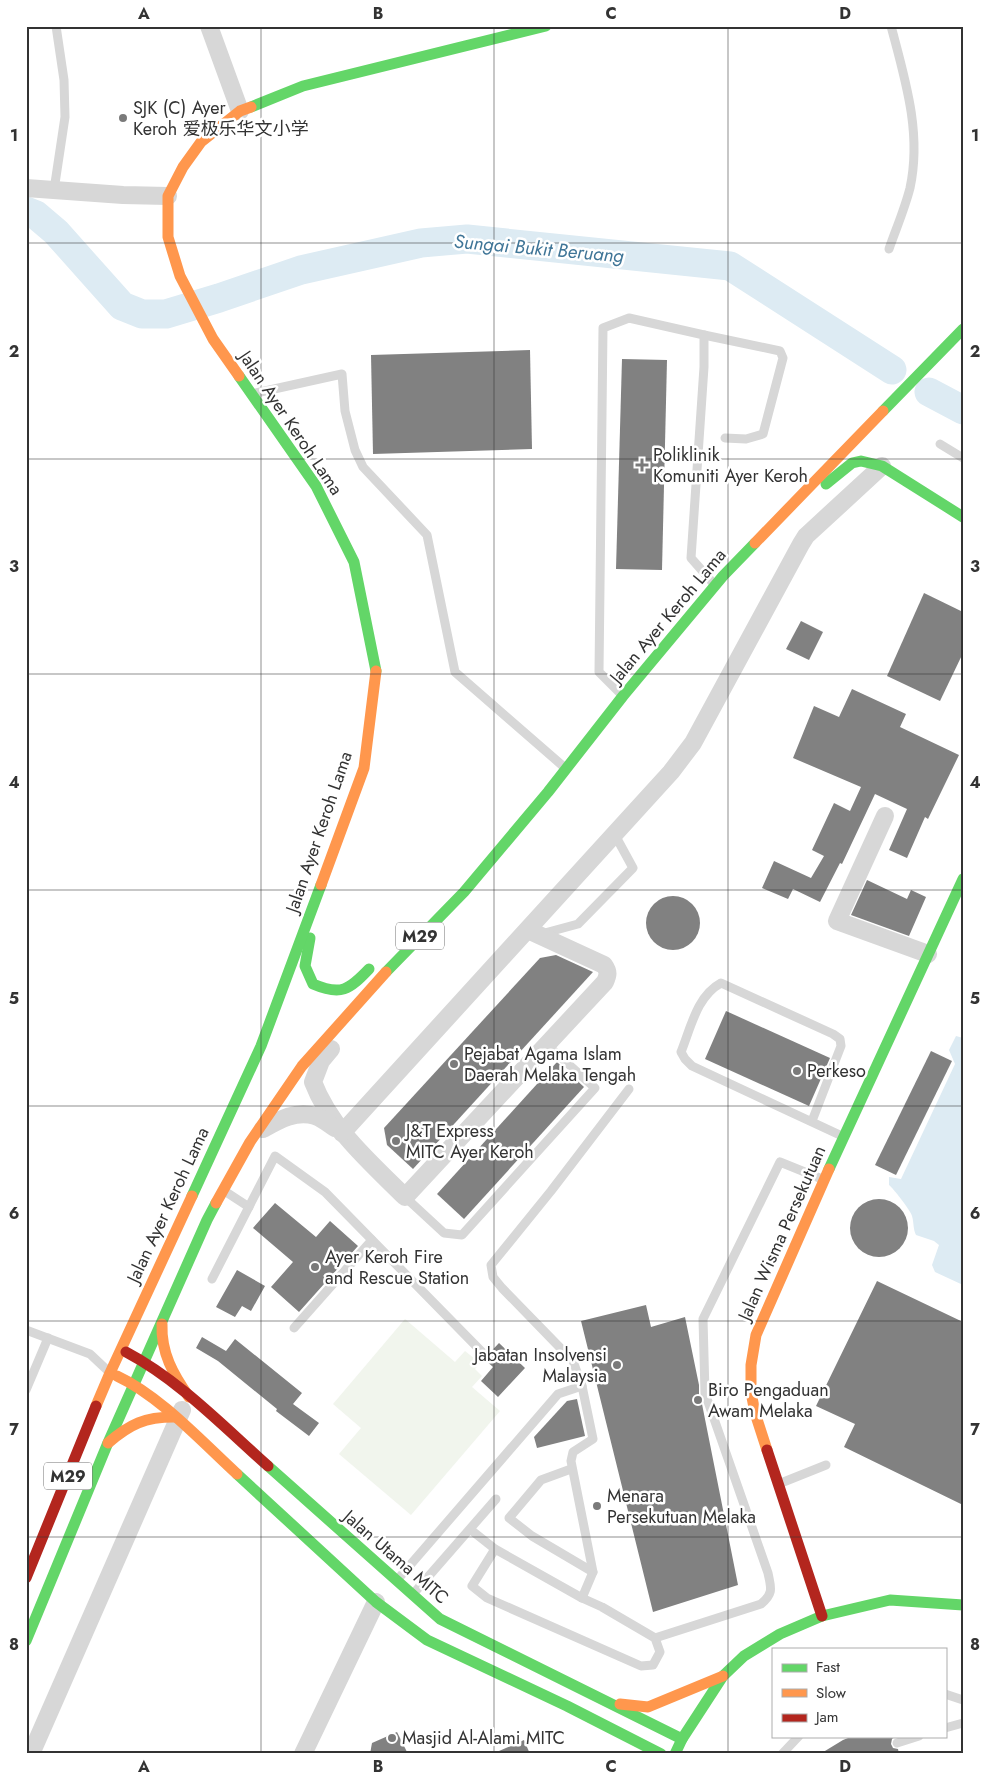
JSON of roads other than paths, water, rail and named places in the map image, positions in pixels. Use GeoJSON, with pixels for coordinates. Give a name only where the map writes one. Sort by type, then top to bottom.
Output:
{"type":"FeatureCollection","features":[{"type":"Feature","properties":{"kind":"main road","name":"Jalan Ayer Keroh Lama"},"geometry":{"type":"LineString","coordinates":[[26,1578],[110,1373],[210,1186],[364,768],[376,673],[354,562],[316,486],[213,339],[180,276],[168,237],[168,196],[183,167],[201,142],[240,111],[304,86],[546,26]]}},
{"type":"Feature","properties":{"kind":"main road","name":"Jalan Ayer Keroh Lama"},"geometry":{"type":"LineString","coordinates":[[26,1641],[107,1445],[207,1220],[210,1186],[257,1132],[302,1066],[400,956],[464,892],[548,792],[623,696],[723,576],[963,330]]}},
{"type":"Feature","properties":{"kind":"main road"},"geometry":{"type":"LineString","coordinates":[[875,436],[883,421],[963,330]]}},
{"type":"Feature","properties":{"kind":"main road"},"geometry":{"type":"LineString","coordinates":[[723,576],[852,463],[879,458],[963,517]]}},
{"type":"Feature","properties":{"kind":"main road"},"geometry":{"type":"LineString","coordinates":[[472,864],[548,792]]}},
{"type":"Feature","properties":{"kind":"main road"},"geometry":{"type":"LineString","coordinates":[[350,805],[322,905],[308,944],[305,966],[313,984],[327,991],[342,992],[359,980],[378,959]]}},
{"type":"Feature","properties":{"kind":"main road","name":"Jalan Wisma Persekutuan"},"geometry":{"type":"LineString","coordinates":[[822,1616],[755,1413],[750,1389],[750,1362],[756,1335],[824,1180],[963,879]]}},
{"type":"Feature","properties":{"kind":"main road"},"geometry":{"type":"LineString","coordinates":[[163,1320],[161,1339],[166,1358],[171,1370],[189,1397]]}},
{"type":"Feature","properties":{"kind":"main road","name":"Jalan Utama MITC"},"geometry":{"type":"LineString","coordinates":[[121,1350],[144,1362],[189,1397],[440,1619],[682,1739]]}},
{"type":"Feature","properties":{"kind":"main road"},"geometry":{"type":"LineString","coordinates":[[110,1373],[134,1384],[176,1418],[376,1602],[427,1640],[597,1721],[661,1754]]}},
{"type":"Feature","properties":{"kind":"main road"},"geometry":{"type":"LineString","coordinates":[[107,1445],[128,1427],[139,1421],[151,1418],[176,1418]]}},
{"type":"Feature","properties":{"kind":"main road"},"geometry":{"type":"LineString","coordinates":[[674,1754],[723,1676],[744,1656],[780,1634],[822,1616],[890,1600],[963,1605]]}},
{"type":"Feature","properties":{"kind":"main road"},"geometry":{"type":"LineString","coordinates":[[610,1703],[648,1708],[723,1676]]}},
{"type":"Feature","properties":{"kind":"main road"},"geometry":{"type":"LineString","coordinates":[[597,1721],[633,1754]]}},
{"type":"Feature","properties":{"kind":"street"},"geometry":{"type":"LineString","coordinates":[[208,26],[240,111]]}},
{"type":"Feature","properties":{"kind":"street"},"geometry":{"type":"LineString","coordinates":[[26,188],[168,196]]}},
{"type":"Feature","properties":{"kind":"street"},"geometry":{"type":"LineString","coordinates":[[342,1133],[533,932],[614,835],[671,772],[694,743],[806,536],[879,458]]}},
{"type":"Feature","properties":{"kind":"street"},"geometry":{"type":"LineString","coordinates":[[885,816],[837,920],[928,954]]}},
{"type":"Feature","properties":{"kind":"street"},"geometry":{"type":"LineString","coordinates":[[464,892],[321,1061],[313,1082],[319,1098],[342,1133],[404,1197],[605,982],[608,970],[604,965],[533,932]]}},
{"type":"Feature","properties":{"kind":"street"},"geometry":{"type":"LineString","coordinates":[[257,1132],[284,1117],[302,1114],[316,1116],[342,1133]]}},
{"type":"Feature","properties":{"kind":"street"},"geometry":{"type":"LineString","coordinates":[[30,1754],[176,1418],[189,1397]]}},
{"type":"Feature","properties":{"kind":"street"},"geometry":{"type":"LineString","coordinates":[[302,1754],[376,1602]]}},
{"type":"Feature","properties":{"kind":"lane"},"geometry":{"type":"LineString","coordinates":[[54,190],[65,117],[64,80],[56,26]]}},
{"type":"Feature","properties":{"kind":"lane"},"geometry":{"type":"LineString","coordinates":[[889,249],[910,188],[915,145],[908,92],[891,26]]}},
{"type":"Feature","properties":{"kind":"lane"},"geometry":{"type":"LineString","coordinates":[[623,696],[599,672],[603,328],[629,318],[780,351],[783,358],[763,434],[746,439],[725,438]]}},
{"type":"Feature","properties":{"kind":"lane"},"geometry":{"type":"LineString","coordinates":[[704,335],[704,367],[691,558],[715,586]]}},
{"type":"Feature","properties":{"kind":"lane"},"geometry":{"type":"LineString","coordinates":[[252,394],[342,374],[345,411],[355,450],[363,467],[427,535],[455,672],[566,769]]}},
{"type":"Feature","properties":{"kind":"lane"},"geometry":{"type":"LineString","coordinates":[[940,444],[963,458]]}},
{"type":"Feature","properties":{"kind":"lane"},"geometry":{"type":"LineString","coordinates":[[533,932],[578,924],[633,868],[614,835]]}},
{"type":"Feature","properties":{"kind":"lane"},"geometry":{"type":"LineString","coordinates":[[812,1121],[841,1046],[840,1039],[833,1034],[721,983],[711,988],[701,1002],[681,1052],[685,1060],[692,1066],[844,1137]]}},
{"type":"Feature","properties":{"kind":"lane"},"geometry":{"type":"LineString","coordinates":[[404,1197],[444,1233],[462,1235],[595,1088],[546,1044]]}},
{"type":"Feature","properties":{"kind":"lane"},"geometry":{"type":"LineString","coordinates":[[582,1598],[593,1572],[571,1469],[571,1461],[574,1452],[593,1439],[582,1386],[573,1361],[493,1277],[491,1265],[551,1191],[629,1089]]}},
{"type":"Feature","properties":{"kind":"lane"},"geometry":{"type":"LineString","coordinates":[[212,1279],[275,1156],[325,1192],[482,1352]]}},
{"type":"Feature","properties":{"kind":"lane"},"geometry":{"type":"LineString","coordinates":[[654,1638],[761,1604],[769,1597],[771,1590],[768,1573],[704,1393],[703,1319],[780,1162],[824,1180]]}},
{"type":"Feature","properties":{"kind":"lane"},"geometry":{"type":"LineString","coordinates":[[210,1186],[249,1207]]}},
{"type":"Feature","properties":{"kind":"lane"},"geometry":{"type":"LineString","coordinates":[[294,1328],[372,1240]]}},
{"type":"Feature","properties":{"kind":"lane"},"geometry":{"type":"LineString","coordinates":[[26,1330],[98,1353],[121,1350]]}},
{"type":"Feature","properties":{"kind":"lane"},"geometry":{"type":"LineString","coordinates":[[26,1390],[48,1338]]}},
{"type":"Feature","properties":{"kind":"lane"},"geometry":{"type":"LineString","coordinates":[[98,1353],[110,1373]]}},
{"type":"Feature","properties":{"kind":"lane"},"geometry":{"type":"LineString","coordinates":[[396,1582],[558,1394],[582,1386]]}},
{"type":"Feature","properties":{"kind":"lane"},"geometry":{"type":"LineString","coordinates":[[778,1484],[826,1465]]}},
{"type":"Feature","properties":{"kind":"lane"},"geometry":{"type":"LineString","coordinates":[[571,1469],[541,1480],[509,1518],[532,1536],[593,1572]]}},
{"type":"Feature","properties":{"kind":"lane"},"geometry":{"type":"LineString","coordinates":[[412,1595],[471,1530],[496,1499]]}},
{"type":"Feature","properties":{"kind":"lane"},"geometry":{"type":"LineString","coordinates":[[471,1530],[495,1549],[582,1598],[602,1607],[654,1638],[660,1652],[653,1665],[640,1666],[486,1598],[472,1586],[495,1549]]}},
{"type":"Feature","properties":{"kind":"lane"},"geometry":{"type":"LineString","coordinates":[[946,1694],[963,1700]]}},
{"type":"Feature","properties":{"kind":"lane"},"geometry":{"type":"LineString","coordinates":[[946,1728],[963,1723]]}},
{"type":"Feature","properties":{"kind":"lane"},"geometry":{"type":"LineString","coordinates":[[782,1754],[796,1738]]}},
{"type":"Feature","properties":{"kind":"lane"},"geometry":{"type":"LineString","coordinates":[[897,1743],[913,1738]]}},
{"type":"Feature","properties":{"kind":"waterway","name":"Sungai Bukit Beruang"},"geometry":{"type":"LineString","coordinates":[[26,211],[36,215],[56,232],[122,306],[142,314],[166,314],[301,270],[421,243],[467,239],[730,266],[892,370]]}},
{"type":"Feature","properties":{"kind":"waterway"},"geometry":{"type":"LineString","coordinates":[[929,392],[963,410]]}},
{"type":"Feature","properties":{"kind":"place","name":"SJK (C) Ayer Keroh 爱极乐华文小学"},"geometry":{"type":"Point","coordinates":[123,118]}},
{"type":"Feature","properties":{"kind":"place","name":"Poliklinik Komuniti Ayer Keroh"},"geometry":{"type":"Point","coordinates":[642,465]}},
{"type":"Feature","properties":{"kind":"place","name":"Pejabat Agama Islam Daerah Melaka Tengah"},"geometry":{"type":"Point","coordinates":[454,1064]}},
{"type":"Feature","properties":{"kind":"place","name":"Perkeso"},"geometry":{"type":"Point","coordinates":[797,1071]}},
{"type":"Feature","properties":{"kind":"place","name":"J&T Express MITC Ayer Keroh"},"geometry":{"type":"Point","coordinates":[396,1141]}},
{"type":"Feature","properties":{"kind":"place","name":"Ayer Keroh Fire and Rescue Station"},"geometry":{"type":"Point","coordinates":[315,1267]}},
{"type":"Feature","properties":{"kind":"place","name":"Jabatan Insolvensi Malaysia"},"geometry":{"type":"Point","coordinates":[617,1365]}},
{"type":"Feature","properties":{"kind":"place","name":"Biro Pengaduan Awam Melaka"},"geometry":{"type":"Point","coordinates":[698,1400]}},
{"type":"Feature","properties":{"kind":"place","name":"Menara Persekutuan Melaka"},"geometry":{"type":"Point","coordinates":[597,1506]}},
{"type":"Feature","properties":{"kind":"place","name":"Masjid Al-Alami MITC"},"geometry":{"type":"Point","coordinates":[392,1738]}}]}
